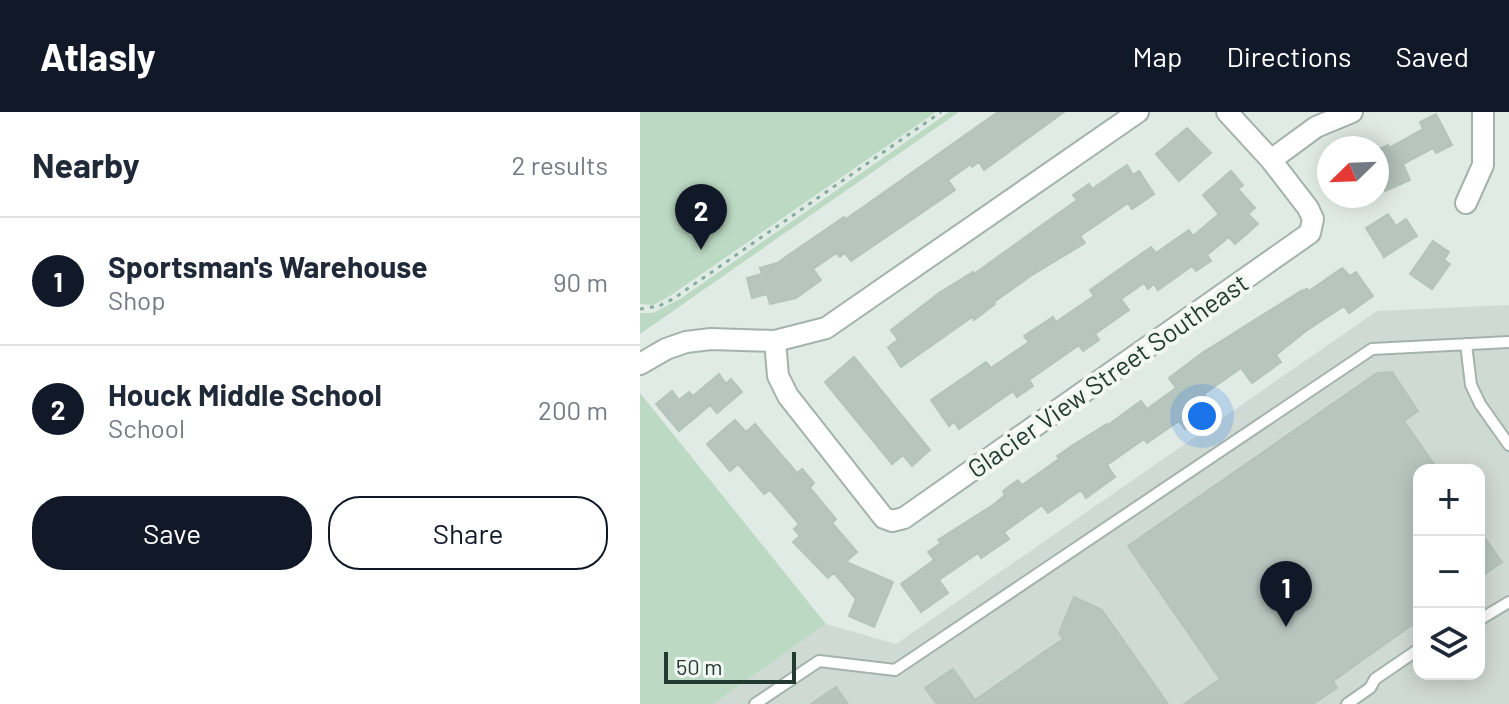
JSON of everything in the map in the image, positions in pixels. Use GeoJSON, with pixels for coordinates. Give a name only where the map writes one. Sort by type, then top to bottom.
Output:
{"type":"FeatureCollection","features":[{"type":"Feature","properties":{"kind":"street"},"geometry":{"type":"LineString","coordinates":[[640,364],[686,342],[711,339],[775,341],[826,328],[1138,112]]}},
{"type":"Feature","properties":{"kind":"street"},"geometry":{"type":"LineString","coordinates":[[1227,112],[1271,160],[1316,127],[1352,112]]}},
{"type":"Feature","properties":{"kind":"street"},"geometry":{"type":"LineString","coordinates":[[1466,203],[1483,165],[1483,112]]}},
{"type":"Feature","properties":{"kind":"street","name":"Glacier View Street Southeast"},"geometry":{"type":"LineString","coordinates":[[775,341],[778,376],[788,396],[884,518],[892,521],[904,518],[1310,233],[1313,219],[1308,208],[1271,160]]}},
{"type":"Feature","properties":{"kind":"lane"},"geometry":{"type":"LineString","coordinates":[[755,704],[819,661],[895,670],[1372,349],[1509,342]]}},
{"type":"Feature","properties":{"kind":"lane"},"geometry":{"type":"LineString","coordinates":[[1466,344],[1471,385],[1480,404],[1509,445]]}},
{"type":"Feature","properties":{"kind":"lane"},"geometry":{"type":"LineString","coordinates":[[1485,616],[1509,602]]}},
{"type":"Feature","properties":{"kind":"lane"},"geometry":{"type":"LineString","coordinates":[[1347,704],[1370,688],[1375,679],[1413,653]]}},
{"type":"Feature","properties":{"kind":"path"},"geometry":{"type":"LineString","coordinates":[[640,309],[666,303],[941,112]]}},
{"type":"Feature","properties":{"kind":"shaded area"},"geometry":{"type":"Polygon","coordinates":[[[1509,305],[1509,704],[713,704],[826,624],[896,644],[1377,311],[1509,305]]]}},
{"type":"Feature","properties":{"kind":"green space"},"geometry":{"type":"Polygon","coordinates":[[[640,112],[936,112],[653,305],[640,304],[640,112]]]}},
{"type":"Feature","properties":{"kind":"green space"},"geometry":{"type":"Polygon","coordinates":[[[949,112],[959,112],[640,334],[640,313],[653,313],[680,299],[949,112]]]}},
{"type":"Feature","properties":{"kind":"green space"},"geometry":{"type":"Polygon","coordinates":[[[640,393],[826,624],[713,704],[640,704],[640,393]]]}},
{"type":"Feature","properties":{"kind":"building"},"geometry":{"type":"Polygon","coordinates":[[[998,112],[1064,112],[984,170],[979,162],[972,167],[971,164],[948,180],[955,190],[851,261],[845,253],[840,257],[836,253],[813,269],[821,280],[796,298],[770,304],[767,294],[752,298],[747,278],[762,274],[760,268],[777,263],[844,217],[846,219],[998,112]]]}},
{"type":"Feature","properties":{"kind":"building"},"geometry":{"type":"Polygon","coordinates":[[[1436,114],[1452,145],[1436,153],[1433,148],[1403,164],[1410,180],[1389,189],[1389,148],[1423,129],[1420,122],[1436,114]]]}},
{"type":"Feature","properties":{"kind":"building"},"geometry":{"type":"Polygon","coordinates":[[[1187,128],[1211,153],[1179,181],[1156,154],[1187,128]]]}},
{"type":"Feature","properties":{"kind":"building"},"geometry":{"type":"Polygon","coordinates":[[[1127,165],[1133,175],[1139,171],[1154,194],[1132,209],[1128,203],[1080,236],[1085,243],[1032,275],[974,320],[972,317],[901,367],[888,347],[898,340],[891,330],[939,293],[974,274],[1077,200],[1073,195],[1089,184],[1092,189],[1127,165]]]}},
{"type":"Feature","properties":{"kind":"building"},"geometry":{"type":"Polygon","coordinates":[[[1231,171],[1243,185],[1238,189],[1255,208],[1248,214],[1258,224],[1235,244],[1229,237],[1207,255],[1211,261],[1196,271],[1192,266],[1158,290],[1154,284],[1148,289],[1144,283],[1121,299],[1129,310],[1095,334],[1099,340],[1083,351],[1079,345],[1029,380],[1033,386],[1017,397],[1013,391],[959,429],[954,422],[949,426],[931,400],[986,362],[991,368],[1029,342],[1024,336],[1053,317],[1056,322],[1094,296],[1090,290],[1151,247],[1156,253],[1189,230],[1193,236],[1219,214],[1203,195],[1231,171]]]}},
{"type":"Feature","properties":{"kind":"building"},"geometry":{"type":"Polygon","coordinates":[[[1388,214],[1396,226],[1406,219],[1417,236],[1384,257],[1366,228],[1388,214]]]}},
{"type":"Feature","properties":{"kind":"building"},"geometry":{"type":"Polygon","coordinates":[[[1433,241],[1449,252],[1444,260],[1450,264],[1432,289],[1410,274],[1433,241]]]}},
{"type":"Feature","properties":{"kind":"building"},"geometry":{"type":"Polygon","coordinates":[[[1342,268],[1350,276],[1356,272],[1373,296],[1349,313],[1344,306],[1306,331],[1276,355],[1281,362],[1252,383],[1241,368],[1204,394],[1214,408],[1185,429],[1179,421],[1147,443],[1144,439],[1107,465],[1115,477],[1086,498],[1081,490],[1048,513],[1042,505],[1004,532],[1009,539],[981,558],[978,553],[939,580],[948,593],[921,612],[901,584],[934,560],[928,552],[941,543],[938,540],[993,505],[1005,495],[1003,491],[1018,480],[1022,485],[1059,459],[1057,456],[1141,401],[1147,409],[1176,388],[1169,378],[1202,353],[1301,291],[1309,291],[1342,268]]]}},
{"type":"Feature","properties":{"kind":"building"},"geometry":{"type":"Polygon","coordinates":[[[854,357],[930,450],[912,466],[903,455],[892,464],[825,382],[854,357]]]}},
{"type":"Feature","properties":{"kind":"building"},"geometry":{"type":"Polygon","coordinates":[[[1392,372],[1418,411],[1404,421],[1434,464],[1413,464],[1413,624],[1333,681],[1337,688],[1313,704],[1184,704],[1220,679],[1128,546],[1377,373],[1392,372]]]}},
{"type":"Feature","properties":{"kind":"building"},"geometry":{"type":"Polygon","coordinates":[[[719,374],[726,384],[731,379],[742,392],[717,413],[710,405],[679,431],[656,404],[672,391],[679,400],[689,392],[693,396],[719,374]]]}},
{"type":"Feature","properties":{"kind":"building"},"geometry":{"type":"Polygon","coordinates":[[[735,420],[746,432],[755,424],[797,473],[802,469],[814,483],[810,488],[836,519],[832,523],[857,552],[846,562],[893,582],[874,627],[849,616],[856,599],[834,573],[828,578],[793,542],[800,536],[794,529],[799,524],[770,490],[764,494],[738,464],[730,471],[707,444],[735,420]]]}},
{"type":"Feature","properties":{"kind":"building"},"geometry":{"type":"Polygon","coordinates":[[[1485,538],[1502,562],[1485,574],[1485,538]]]}},
{"type":"Feature","properties":{"kind":"building"},"geometry":{"type":"Polygon","coordinates":[[[1074,597],[1102,610],[1168,704],[937,704],[925,688],[953,669],[975,700],[1063,639],[1059,633],[1074,597]]]}},
{"type":"Feature","properties":{"kind":"building"},"geometry":{"type":"Polygon","coordinates":[[[836,687],[848,704],[811,704],[836,687]]]}},
{"type":"Feature","properties":{"kind":"place","name":"Houck Middle School"},"geometry":{"type":"Point","coordinates":[701,250]}},
{"type":"Feature","properties":{"kind":"place","name":"Sportsman's Warehouse"},"geometry":{"type":"Point","coordinates":[1286,627]}}]}
